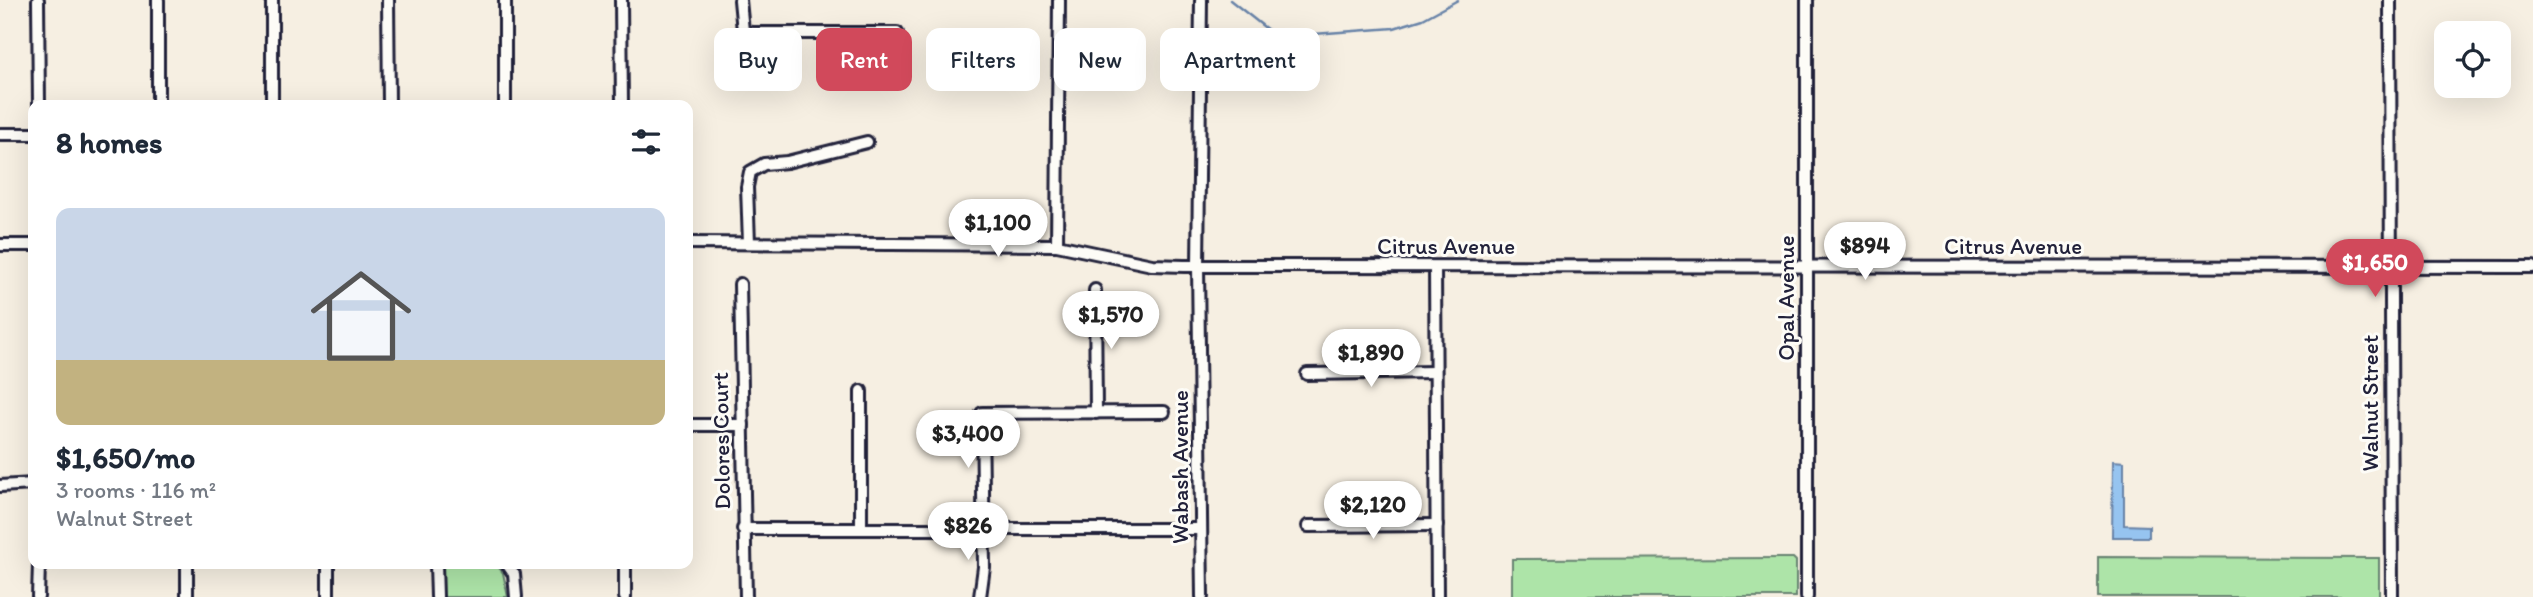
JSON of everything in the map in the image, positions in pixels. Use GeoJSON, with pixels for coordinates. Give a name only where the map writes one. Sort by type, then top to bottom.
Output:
{"type":"FeatureCollection","features":[{"type":"Feature","properties":{"kind":"street"},"geometry":{"type":"LineString","coordinates":[[38,0],[39,100]]}},
{"type":"Feature","properties":{"kind":"street"},"geometry":{"type":"LineString","coordinates":[[158,0],[158,100]]}},
{"type":"Feature","properties":{"kind":"street"},"geometry":{"type":"LineString","coordinates":[[272,0],[272,100]]}},
{"type":"Feature","properties":{"kind":"street"},"geometry":{"type":"LineString","coordinates":[[388,0],[389,100]]}},
{"type":"Feature","properties":{"kind":"street"},"geometry":{"type":"LineString","coordinates":[[505,0],[505,100]]}},
{"type":"Feature","properties":{"kind":"street"},"geometry":{"type":"LineString","coordinates":[[621,0],[622,100]]}},
{"type":"Feature","properties":{"kind":"street"},"geometry":{"type":"LineString","coordinates":[[740,0],[740,24],[743,31],[816,33]]}},
{"type":"Feature","properties":{"kind":"street"},"geometry":{"type":"LineString","coordinates":[[1057,245],[1059,0]]}},
{"type":"Feature","properties":{"kind":"street","name":"Wabash Avenue"},"geometry":{"type":"LineString","coordinates":[[1200,0],[1198,266],[1202,597]]}},
{"type":"Feature","properties":{"kind":"street","name":"Opal Avenue"},"geometry":{"type":"LineString","coordinates":[[1807,0],[1807,597]]}},
{"type":"Feature","properties":{"kind":"street","name":"Walnut Street"},"geometry":{"type":"LineString","coordinates":[[2390,0],[2392,597]]}},
{"type":"Feature","properties":{"kind":"street"},"geometry":{"type":"LineString","coordinates":[[0,134],[28,134]]}},
{"type":"Feature","properties":{"kind":"street"},"geometry":{"type":"LineString","coordinates":[[749,243],[747,187],[750,172],[764,164],[788,162],[867,142]]}},
{"type":"Feature","properties":{"kind":"street","name":"Citrus Avenue"},"geometry":{"type":"LineString","coordinates":[[693,243],[1057,245],[1152,265],[1198,266],[2533,267]]}},
{"type":"Feature","properties":{"kind":"street"},"geometry":{"type":"LineString","coordinates":[[0,245],[28,244]]}},
{"type":"Feature","properties":{"kind":"street"},"geometry":{"type":"LineString","coordinates":[[1435,267],[1437,597]]}},
{"type":"Feature","properties":{"kind":"street","name":"Dolores Court"},"geometry":{"type":"LineString","coordinates":[[740,284],[746,597]]}},
{"type":"Feature","properties":{"kind":"street"},"geometry":{"type":"LineString","coordinates":[[1095,290],[1096,412]]}},
{"type":"Feature","properties":{"kind":"street"},"geometry":{"type":"LineString","coordinates":[[1307,374],[1435,372]]}},
{"type":"Feature","properties":{"kind":"street"},"geometry":{"type":"LineString","coordinates":[[861,391],[861,528]]}},
{"type":"Feature","properties":{"kind":"street"},"geometry":{"type":"LineString","coordinates":[[980,597],[984,527],[982,412],[1164,412]]}},
{"type":"Feature","properties":{"kind":"street"},"geometry":{"type":"LineString","coordinates":[[693,425],[743,425]]}},
{"type":"Feature","properties":{"kind":"street"},"geometry":{"type":"LineString","coordinates":[[0,486],[28,484]]}},
{"type":"Feature","properties":{"kind":"street"},"geometry":{"type":"LineString","coordinates":[[1308,526],[1437,525]]}},
{"type":"Feature","properties":{"kind":"street"},"geometry":{"type":"LineString","coordinates":[[743,529],[1201,529]]}},
{"type":"Feature","properties":{"kind":"street"},"geometry":{"type":"LineString","coordinates":[[38,597],[39,569]]}},
{"type":"Feature","properties":{"kind":"street"},"geometry":{"type":"LineString","coordinates":[[187,569],[187,597]]}},
{"type":"Feature","properties":{"kind":"street"},"geometry":{"type":"LineString","coordinates":[[328,569],[328,597]]}},
{"type":"Feature","properties":{"kind":"street"},"geometry":{"type":"LineString","coordinates":[[436,569],[436,597]]}},
{"type":"Feature","properties":{"kind":"street"},"geometry":{"type":"LineString","coordinates":[[510,569],[514,574],[516,597]]}},
{"type":"Feature","properties":{"kind":"street"},"geometry":{"type":"LineString","coordinates":[[625,569],[625,597]]}},
{"type":"Feature","properties":{"kind":"green space"},"geometry":{"type":"Polygon","coordinates":[[[2098,557],[2379,558],[2379,597],[2098,597],[2098,557]]]}},
{"type":"Feature","properties":{"kind":"green space"},"geometry":{"type":"Polygon","coordinates":[[[1793,558],[1796,561],[1796,597],[1512,597],[1512,559],[1793,558]]]}},
{"type":"Feature","properties":{"kind":"green space"},"geometry":{"type":"Polygon","coordinates":[[[443,569],[500,569],[508,597],[443,597],[443,569]]]}},
{"type":"Feature","properties":{"kind":"water"},"geometry":{"type":"Polygon","coordinates":[[[2113,461],[2124,462],[2124,525],[2149,526],[2149,537],[2112,537],[2113,461]]]}},
{"type":"Feature","properties":{"kind":"waterway"},"geometry":{"type":"LineString","coordinates":[[1230,0],[1268,30],[1287,36],[1394,28],[1423,19],[1458,0]]}}]}
